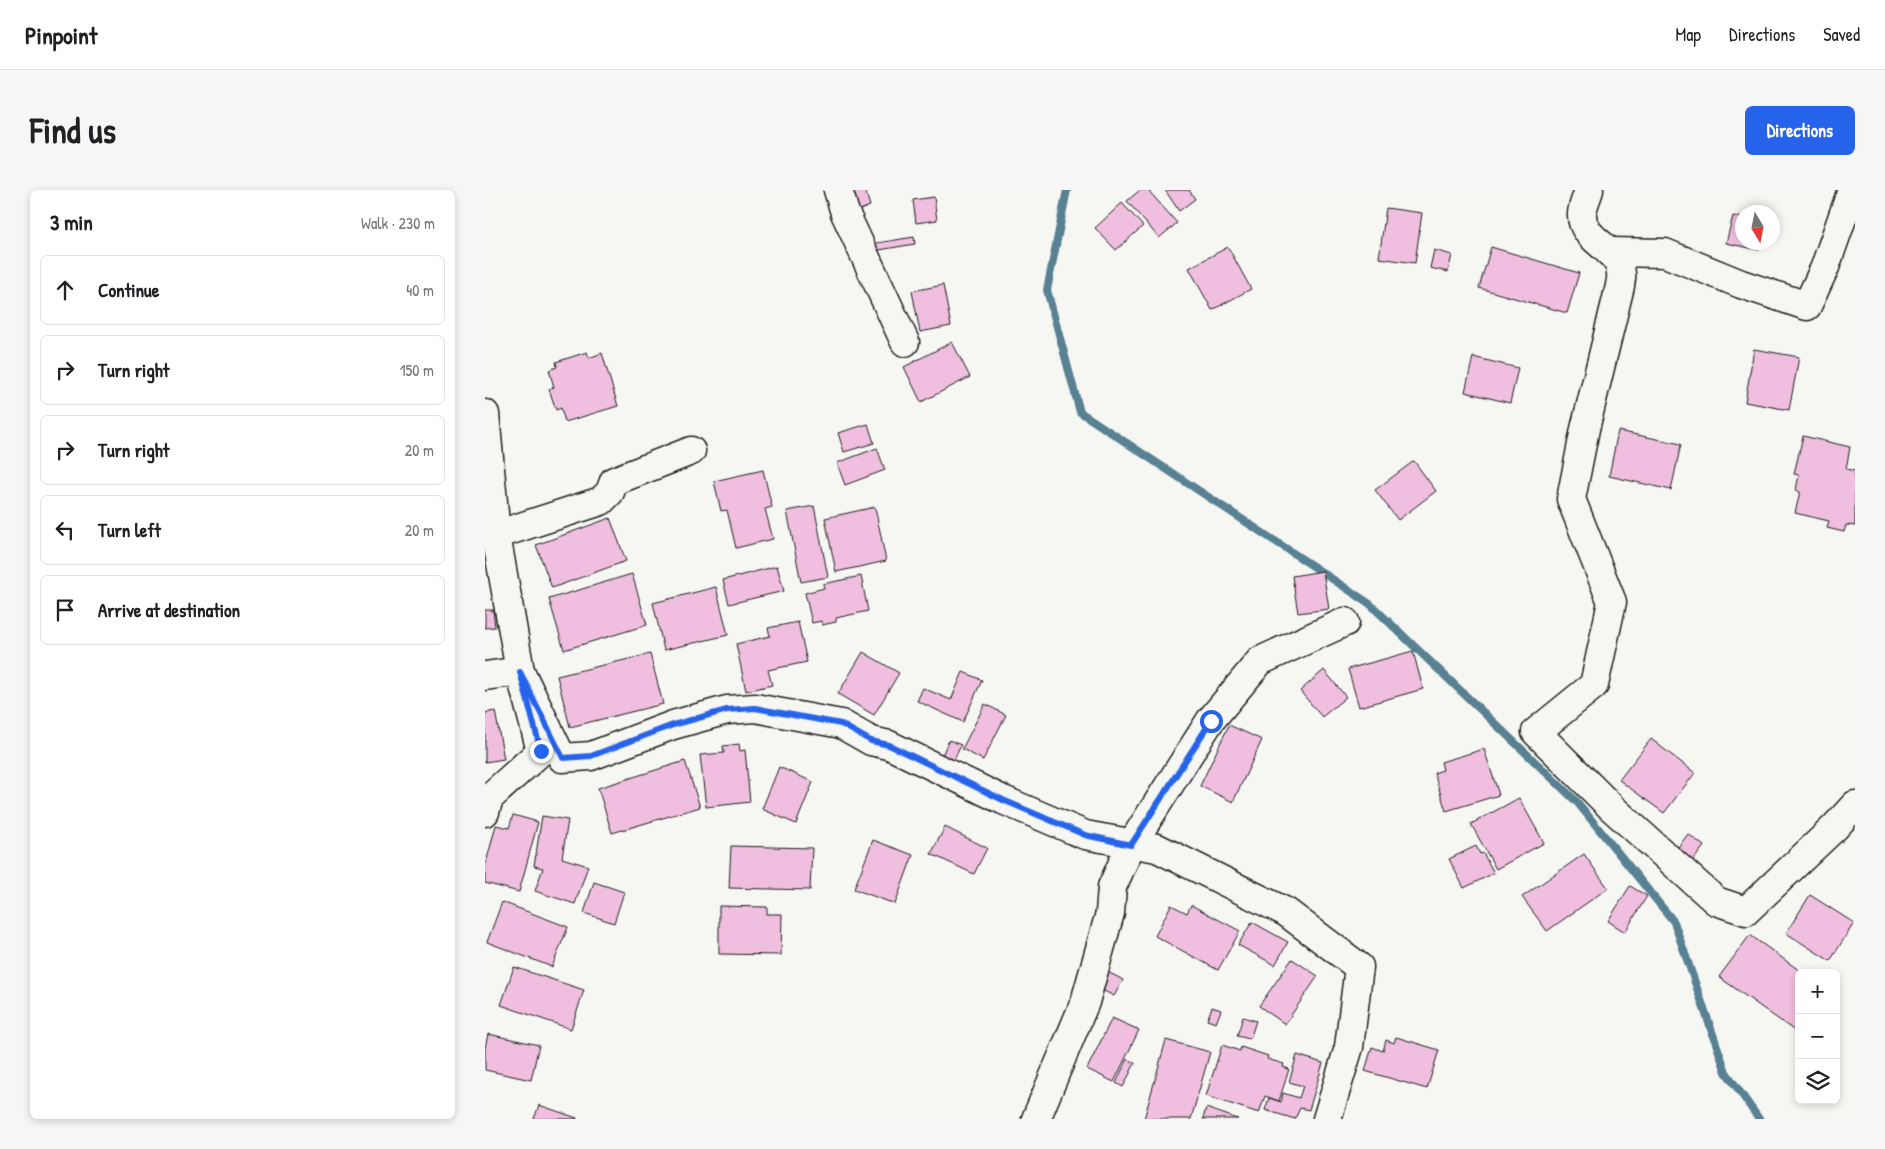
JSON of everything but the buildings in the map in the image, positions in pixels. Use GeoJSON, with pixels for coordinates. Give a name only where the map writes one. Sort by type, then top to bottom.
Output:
{"type":"FeatureCollection","features":[{"type":"Feature","properties":{"kind":"street"},"geometry":{"type":"LineString","coordinates":[[838,190],[845,213],[905,342]]}},
{"type":"Feature","properties":{"kind":"street"},"geometry":{"type":"LineString","coordinates":[[1589,190],[1582,214],[1586,229],[1609,252],[1618,263],[1622,273],[1585,429],[1571,498],[1612,602],[1594,686],[1536,732],[1612,808],[1716,901],[1746,911],[1835,827],[1855,805]]}},
{"type":"Feature","properties":{"kind":"street"},"geometry":{"type":"LineString","coordinates":[[1609,252],[1665,253],[1741,284],[1807,306],[1825,267],[1853,190]]}},
{"type":"Feature","properties":{"kind":"street"},"geometry":{"type":"LineString","coordinates":[[485,414],[496,535],[520,672],[541,751],[489,798],[485,812]]}},
{"type":"Feature","properties":{"kind":"street"},"geometry":{"type":"LineString","coordinates":[[496,535],[601,501],[610,492],[614,481],[691,451]]}},
{"type":"Feature","properties":{"kind":"street"},"geometry":{"type":"LineString","coordinates":[[1037,1119],[1085,1002],[1110,913],[1112,887],[1131,845],[1211,721],[1260,661],[1345,622]]}},
{"type":"Feature","properties":{"kind":"street"},"geometry":{"type":"LineString","coordinates":[[485,676],[520,672]]}},
{"type":"Feature","properties":{"kind":"street"},"geometry":{"type":"LineString","coordinates":[[520,672],[563,758],[591,756],[673,725],[727,710],[755,708],[841,724],[871,741],[889,745],[1003,800],[1085,835],[1131,845],[1157,848],[1286,912],[1359,967],[1349,1047],[1327,1119]]}},
{"type":"Feature","properties":{"kind":"waterway"},"geometry":{"type":"LineString","coordinates":[[1067,190],[1047,290],[1080,412],[1370,604],[1577,802],[1674,922],[1726,1072],[1759,1119]]}},
{"type":"Feature","properties":{"kind":"route"},"geometry":{"type":"LineString","coordinates":[[541,751],[520,672],[563,758],[591,756],[673,725],[727,710],[755,708],[841,724],[871,741],[889,745],[1003,800],[1085,835],[1131,845],[1211,721]]}}]}
